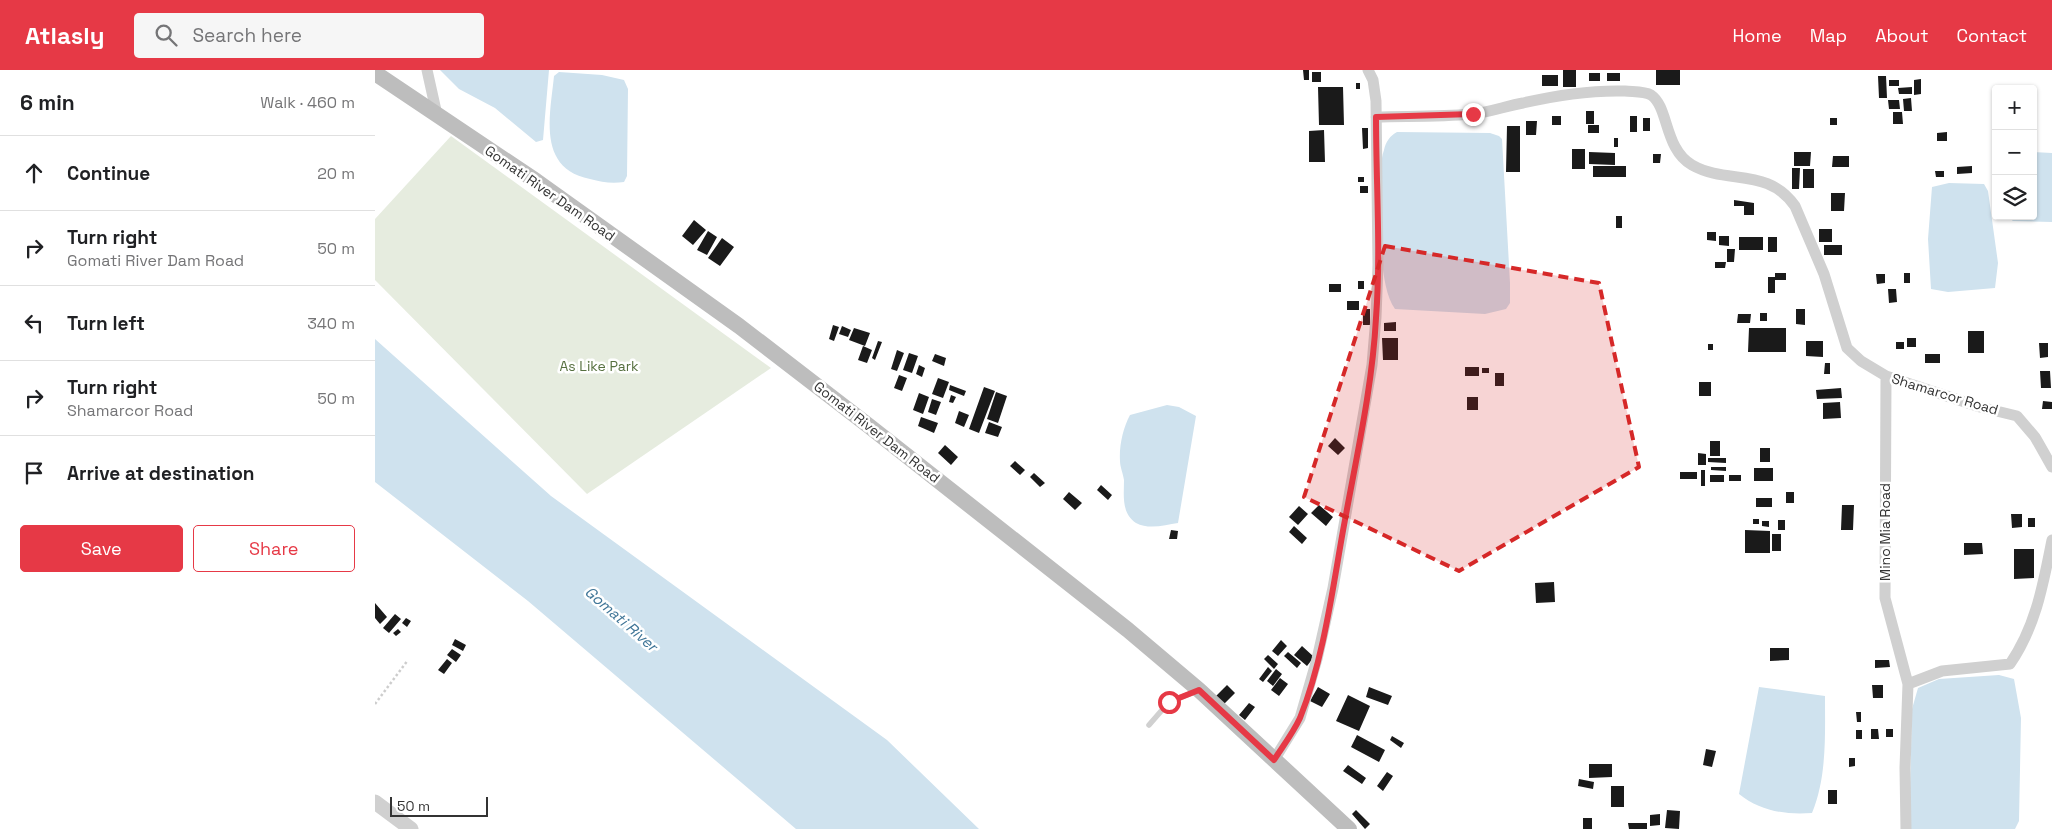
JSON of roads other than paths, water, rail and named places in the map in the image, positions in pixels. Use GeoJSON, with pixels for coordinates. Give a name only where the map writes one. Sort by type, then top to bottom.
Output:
{"type":"FeatureCollection","features":[{"type":"Feature","properties":{"kind":"main road","name":"Gomati River Dam Road"},"geometry":{"type":"LineString","coordinates":[[375,73],[536,181],[739,326],[1005,533],[1199,690],[1349,829]]}},
{"type":"Feature","properties":{"kind":"street"},"geometry":{"type":"LineString","coordinates":[[427,70],[437,115]]}},
{"type":"Feature","properties":{"kind":"street"},"geometry":{"type":"LineString","coordinates":[[1274,760],[1300,718],[1317,659],[1333,588],[1372,365],[1377,274],[1376,117],[1373,80],[1368,70]]}},
{"type":"Feature","properties":{"kind":"street","name":"Shamarcor Road"},"geometry":{"type":"LineString","coordinates":[[1376,117],[1473,114],[1580,92],[1617,91],[1650,94],[1657,100],[1675,147],[1692,165],[1710,172],[1762,181],[1780,189],[1788,196],[1795,206],[1824,274],[1847,348],[1861,361],[1886,376],[1980,407],[2017,416],[2027,425],[2052,466]]}},
{"type":"Feature","properties":{"kind":"street","name":"Mino Mia Road"},"geometry":{"type":"LineString","coordinates":[[1886,376],[1885,598],[1908,684],[1905,768],[1906,829]]}},
{"type":"Feature","properties":{"kind":"street"},"geometry":{"type":"LineString","coordinates":[[1908,684],[1942,671],[2009,664],[2025,642],[2042,592],[2052,540]]}},
{"type":"Feature","properties":{"kind":"street"},"geometry":{"type":"LineString","coordinates":[[375,802],[411,829]]}},
{"type":"Feature","properties":{"kind":"lane"},"geometry":{"type":"LineString","coordinates":[[1149,725],[1169,702],[1199,690]]}},
{"type":"Feature","properties":{"kind":"water"},"geometry":{"type":"Polygon","coordinates":[[[440,70],[549,70],[543,140],[536,142],[495,108],[459,89],[440,70]]]}},
{"type":"Feature","properties":{"kind":"water"},"geometry":{"type":"Polygon","coordinates":[[[559,72],[602,75],[624,80],[628,89],[627,176],[624,182],[603,182],[590,179],[573,173],[561,164],[554,152],[550,123],[554,76],[559,72]]]}},
{"type":"Feature","properties":{"kind":"water"},"geometry":{"type":"Polygon","coordinates":[[[1397,132],[1490,133],[1502,139],[1510,283],[1510,303],[1506,309],[1485,314],[1395,309],[1389,298],[1385,283],[1381,249],[1381,167],[1386,144],[1390,137],[1397,132]]]}},
{"type":"Feature","properties":{"kind":"water"},"geometry":{"type":"Polygon","coordinates":[[[2037,152],[2052,153],[2052,222],[2012,220],[2037,220],[2037,152]]]}},
{"type":"Feature","properties":{"kind":"water"},"geometry":{"type":"Polygon","coordinates":[[[1949,183],[1984,184],[1988,191],[1998,263],[1995,288],[1948,292],[1931,289],[1928,239],[1932,187],[1949,183]]]}},
{"type":"Feature","properties":{"kind":"water","name":"Gomati River"},"geometry":{"type":"Polygon","coordinates":[[[375,339],[551,496],[887,740],[979,829],[796,829],[528,601],[375,482],[375,339]]]}},
{"type":"Feature","properties":{"kind":"water"},"geometry":{"type":"Polygon","coordinates":[[[1167,405],[1179,407],[1196,416],[1178,523],[1146,526],[1136,523],[1131,519],[1126,509],[1124,480],[1120,463],[1123,431],[1130,415],[1167,405]]]}},
{"type":"Feature","properties":{"kind":"water"},"geometry":{"type":"Polygon","coordinates":[[[1999,675],[2014,679],[2021,718],[2019,821],[2015,829],[1909,829],[1912,709],[1918,688],[1939,679],[1999,675]]]}},
{"type":"Feature","properties":{"kind":"water"},"geometry":{"type":"Polygon","coordinates":[[[1759,687],[1825,696],[1823,770],[1812,813],[1773,811],[1747,800],[1739,794],[1759,687]]]}},
{"type":"Feature","properties":{"kind":"park label","name":"As Like Park"},"geometry":{"type":"Point","coordinates":[599,366]}}]}
